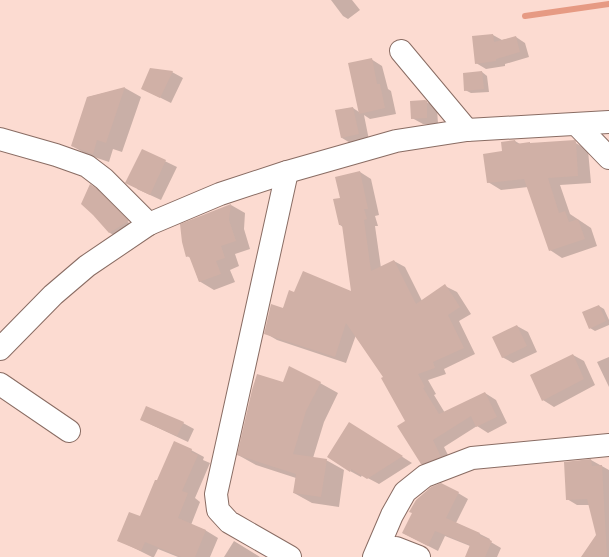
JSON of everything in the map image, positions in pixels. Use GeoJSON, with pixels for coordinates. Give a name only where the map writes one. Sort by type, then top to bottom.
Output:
{"type":"FeatureCollection","features":[{"type":"Feature","properties":{"kind":"street"},"geometry":{"type":"LineString","coordinates":[[401,51],[467,130]]}},
{"type":"Feature","properties":{"kind":"street"},"geometry":{"type":"LineString","coordinates":[[0,350],[53,295],[87,266],[149,224],[220,194],[287,172],[396,141],[467,130],[609,122]]}},
{"type":"Feature","properties":{"kind":"street"},"geometry":{"type":"LineString","coordinates":[[577,125],[609,158]]}},
{"type":"Feature","properties":{"kind":"street"},"geometry":{"type":"LineString","coordinates":[[0,139],[88,166],[104,179],[149,224]]}},
{"type":"Feature","properties":{"kind":"street"},"geometry":{"type":"LineString","coordinates":[[287,172],[216,494],[218,510],[229,522],[290,557]]}},
{"type":"Feature","properties":{"kind":"street"},"geometry":{"type":"LineString","coordinates":[[0,384],[69,431]]}},
{"type":"Feature","properties":{"kind":"street"},"geometry":{"type":"LineString","coordinates":[[374,557],[392,515],[405,492],[425,476],[472,458],[609,445]]}},
{"type":"Feature","properties":{"kind":"street"},"geometry":{"type":"LineString","coordinates":[[378,557],[396,548],[419,557]]}},
{"type":"Feature","properties":{"kind":"building"},"geometry":{"type":"Polygon","coordinates":[[[493,34],[494,42],[516,36],[520,52],[496,59],[496,61],[475,64],[472,36],[493,34]]]}},
{"type":"Feature","properties":{"kind":"building"},"geometry":{"type":"Polygon","coordinates":[[[372,58],[377,84],[380,84],[385,108],[359,114],[348,63],[372,58]]]}},
{"type":"Feature","properties":{"kind":"building"},"geometry":{"type":"Polygon","coordinates":[[[150,68],[173,71],[160,98],[141,89],[150,68]]]}},
{"type":"Feature","properties":{"kind":"building"},"geometry":{"type":"Polygon","coordinates":[[[482,71],[484,89],[464,91],[463,73],[482,71]]]}},
{"type":"Feature","properties":{"kind":"building"},"geometry":{"type":"Polygon","coordinates":[[[125,87],[106,143],[97,140],[93,154],[71,146],[87,97],[125,87]]]}},
{"type":"Feature","properties":{"kind":"building"},"geometry":{"type":"Polygon","coordinates":[[[410,101],[427,101],[427,118],[411,119],[410,101]]]}},
{"type":"Feature","properties":{"kind":"building"},"geometry":{"type":"Polygon","coordinates":[[[353,107],[359,134],[341,138],[335,110],[353,107]]]}},
{"type":"Feature","properties":{"kind":"building"},"geometry":{"type":"Polygon","coordinates":[[[515,140],[516,144],[575,140],[578,176],[548,178],[559,213],[565,211],[569,222],[578,219],[585,239],[549,251],[524,179],[487,183],[483,154],[502,151],[501,142],[515,140]]]}},
{"type":"Feature","properties":{"kind":"building"},"geometry":{"type":"Polygon","coordinates":[[[142,149],[166,160],[150,195],[125,183],[142,149]]]}},
{"type":"Feature","properties":{"kind":"building"},"geometry":{"type":"Polygon","coordinates":[[[360,171],[368,209],[364,209],[367,219],[364,220],[371,271],[394,260],[416,304],[445,284],[460,307],[448,315],[464,348],[433,362],[435,368],[418,374],[425,387],[423,388],[439,414],[485,392],[497,417],[476,427],[471,416],[433,440],[441,457],[421,464],[397,426],[405,421],[381,378],[383,377],[346,323],[335,357],[264,334],[271,304],[283,308],[289,290],[294,292],[303,271],[351,291],[342,225],[339,225],[333,199],[340,198],[335,177],[360,171]]]}},
{"type":"Feature","properties":{"kind":"building"},"geometry":{"type":"Polygon","coordinates":[[[90,184],[96,188],[129,221],[109,233],[81,204],[90,184]]]}},
{"type":"Feature","properties":{"kind":"building"},"geometry":{"type":"Polygon","coordinates":[[[231,204],[229,220],[236,241],[221,246],[225,258],[216,261],[221,274],[199,282],[189,256],[186,257],[182,242],[180,224],[231,204]]]}},
{"type":"Feature","properties":{"kind":"building"},"geometry":{"type":"Polygon","coordinates":[[[599,305],[606,321],[589,329],[582,312],[599,305]]]}},
{"type":"Feature","properties":{"kind":"building"},"geometry":{"type":"Polygon","coordinates":[[[517,325],[527,346],[502,358],[492,337],[517,325]]]}},
{"type":"Feature","properties":{"kind":"building"},"geometry":{"type":"Polygon","coordinates":[[[573,354],[584,379],[542,401],[530,375],[573,354]]]}},
{"type":"Feature","properties":{"kind":"building"},"geometry":{"type":"Polygon","coordinates":[[[289,366],[321,382],[306,411],[293,454],[327,459],[321,497],[293,493],[296,474],[237,455],[257,374],[283,382],[289,366]]]}},
{"type":"Feature","properties":{"kind":"building"},"geometry":{"type":"Polygon","coordinates":[[[146,406],[184,422],[177,436],[140,420],[146,406]]]}},
{"type":"Feature","properties":{"kind":"building"},"geometry":{"type":"Polygon","coordinates":[[[349,422],[403,456],[367,479],[351,469],[350,472],[327,457],[349,422]]]}},
{"type":"Feature","properties":{"kind":"building"},"geometry":{"type":"Polygon","coordinates":[[[174,441],[192,449],[191,452],[198,455],[182,491],[188,493],[178,518],[206,530],[195,557],[181,557],[145,542],[141,551],[117,541],[129,512],[140,516],[155,480],[157,480],[174,441]]]}},
{"type":"Feature","properties":{"kind":"building"},"geometry":{"type":"Polygon","coordinates":[[[591,459],[592,466],[602,465],[607,557],[581,557],[596,535],[587,499],[566,500],[564,462],[591,459]]]}},
{"type":"Feature","properties":{"kind":"building"},"geometry":{"type":"Polygon","coordinates":[[[441,483],[459,492],[446,518],[480,533],[479,535],[492,541],[485,557],[465,557],[470,545],[435,531],[428,546],[402,533],[412,513],[409,512],[416,500],[431,487],[441,483]]]}},
{"type":"Feature","properties":{"kind":"waterway"},"geometry":{"type":"LineString","coordinates":[[525,16],[609,4]]}}]}
